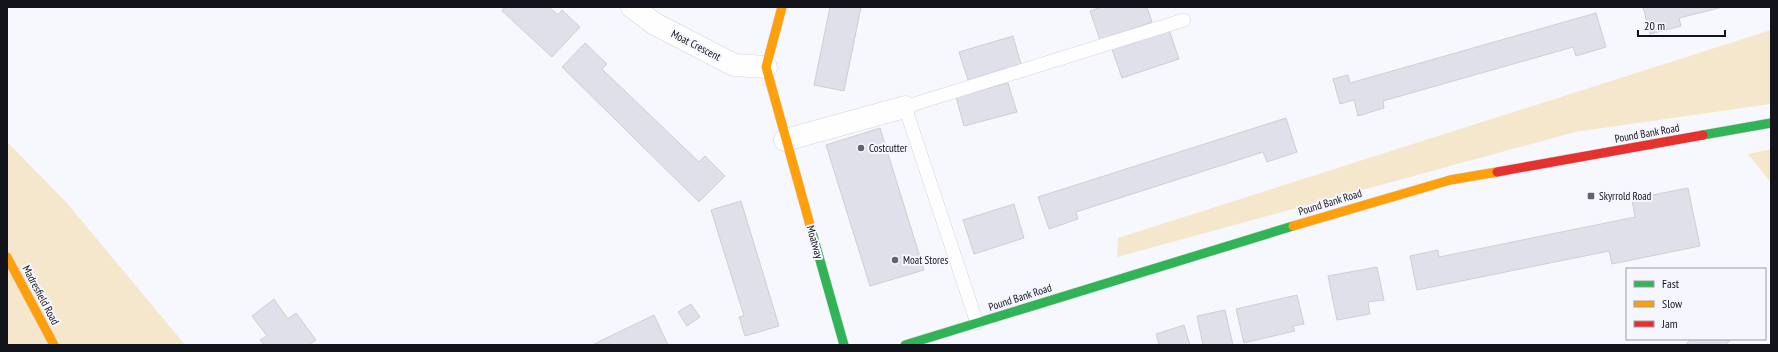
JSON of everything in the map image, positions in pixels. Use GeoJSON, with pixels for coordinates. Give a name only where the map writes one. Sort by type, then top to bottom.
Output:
{"type":"FeatureCollection","features":[{"type":"Feature","properties":{"kind":"street","name":"Moat Crescent"},"geometry":{"type":"LineString","coordinates":[[632,7],[655,24],[734,65],[766,67]]}},
{"type":"Feature","properties":{"kind":"street","name":"Moatway"},"geometry":{"type":"LineString","coordinates":[[782,7],[766,67],[785,140],[844,345]]}},
{"type":"Feature","properties":{"kind":"street"},"geometry":{"type":"LineString","coordinates":[[785,140],[905,107]]}},
{"type":"Feature","properties":{"kind":"street","name":"Pound Bank Road"},"geometry":{"type":"LineString","coordinates":[[905,345],[1363,205],[1450,180],[1771,123]]}},
{"type":"Feature","properties":{"kind":"street","name":"Madresfield Road"},"geometry":{"type":"LineString","coordinates":[[7,257],[54,345]]}},
{"type":"Feature","properties":{"kind":"lane"},"geometry":{"type":"LineString","coordinates":[[977,323],[905,107],[1184,20]]}},
{"type":"Feature","properties":{"kind":"shaded area"},"geometry":{"type":"Polygon","coordinates":[[[1771,30],[1771,104],[1575,132],[1117,257],[1118,238],[1771,30]]]}},
{"type":"Feature","properties":{"kind":"shaded area"},"geometry":{"type":"Polygon","coordinates":[[[7,142],[65,201],[185,345],[7,345],[7,142]]]}},
{"type":"Feature","properties":{"kind":"shaded area"},"geometry":{"type":"Polygon","coordinates":[[[1771,149],[1771,183],[1748,154],[1771,149]]]}},
{"type":"Feature","properties":{"kind":"building"},"geometry":{"type":"Polygon","coordinates":[[[505,7],[549,7],[558,15],[562,10],[580,27],[552,57],[502,11],[505,7]]]}},
{"type":"Feature","properties":{"kind":"building"},"geometry":{"type":"Polygon","coordinates":[[[830,7],[861,7],[844,91],[814,85],[830,7]]]}},
{"type":"Feature","properties":{"kind":"building"},"geometry":{"type":"Polygon","coordinates":[[[1102,7],[1147,7],[1152,22],[1100,40],[1090,11],[1102,7]]]}},
{"type":"Feature","properties":{"kind":"building"},"geometry":{"type":"Polygon","coordinates":[[[1643,7],[1723,7],[1679,18],[1681,26],[1650,34],[1643,7]]]}},
{"type":"Feature","properties":{"kind":"building"},"geometry":{"type":"Polygon","coordinates":[[[1596,13],[1606,47],[1576,56],[1573,47],[1383,101],[1384,108],[1358,116],[1354,100],[1340,104],[1333,79],[1348,75],[1350,83],[1596,13]]]}},
{"type":"Feature","properties":{"kind":"building"},"geometry":{"type":"Polygon","coordinates":[[[1169,30],[1179,59],[1122,78],[1112,49],[1169,30]]]}},
{"type":"Feature","properties":{"kind":"building"},"geometry":{"type":"Polygon","coordinates":[[[1013,36],[1021,64],[968,80],[959,52],[1013,36]]]}},
{"type":"Feature","properties":{"kind":"building"},"geometry":{"type":"Polygon","coordinates":[[[585,43],[607,64],[602,69],[699,162],[705,156],[725,176],[699,202],[562,67],[585,43]]]}},
{"type":"Feature","properties":{"kind":"building"},"geometry":{"type":"Polygon","coordinates":[[[1008,83],[1017,112],[964,126],[956,97],[1008,83]]]}},
{"type":"Feature","properties":{"kind":"building"},"geometry":{"type":"Polygon","coordinates":[[[1286,118],[1297,152],[1267,162],[1263,152],[1076,212],[1078,219],[1049,229],[1038,197],[1286,118]]]}},
{"type":"Feature","properties":{"kind":"building"},"geometry":{"type":"Polygon","coordinates":[[[880,128],[924,270],[870,286],[826,145],[880,128]]]}},
{"type":"Feature","properties":{"kind":"building"},"geometry":{"type":"Polygon","coordinates":[[[1688,188],[1700,246],[1612,264],[1609,251],[1417,290],[1410,256],[1438,250],[1439,257],[1635,217],[1632,199],[1688,188]]]}},
{"type":"Feature","properties":{"kind":"building"},"geometry":{"type":"Polygon","coordinates":[[[741,201],[779,326],[745,336],[739,317],[744,316],[711,210],[741,201]]]}},
{"type":"Feature","properties":{"kind":"building"},"geometry":{"type":"Polygon","coordinates":[[[1014,204],[1024,238],[974,254],[963,220],[1014,204]]]}},
{"type":"Feature","properties":{"kind":"building"},"geometry":{"type":"Polygon","coordinates":[[[1377,267],[1384,300],[1368,302],[1370,314],[1337,320],[1328,276],[1377,267]]]}},
{"type":"Feature","properties":{"kind":"building"},"geometry":{"type":"Polygon","coordinates":[[[1297,295],[1304,324],[1293,326],[1295,331],[1244,343],[1236,309],[1297,295]]]}},
{"type":"Feature","properties":{"kind":"building"},"geometry":{"type":"Polygon","coordinates":[[[274,299],[288,319],[296,313],[316,340],[309,345],[264,345],[260,340],[267,336],[252,316],[274,299]]]}},
{"type":"Feature","properties":{"kind":"building"},"geometry":{"type":"Polygon","coordinates":[[[691,304],[700,317],[687,326],[678,312],[691,304]]]}},
{"type":"Feature","properties":{"kind":"building"},"geometry":{"type":"Polygon","coordinates":[[[1225,310],[1233,345],[1203,345],[1197,316],[1225,310]]]}},
{"type":"Feature","properties":{"kind":"building"},"geometry":{"type":"Polygon","coordinates":[[[654,315],[668,345],[592,345],[654,315]]]}},
{"type":"Feature","properties":{"kind":"building"},"geometry":{"type":"Polygon","coordinates":[[[1184,325],[1190,345],[1154,345],[1159,344],[1156,334],[1184,325]]]}},
{"type":"Feature","properties":{"kind":"building"},"geometry":{"type":"Polygon","coordinates":[[[1689,340],[1730,340],[1726,345],[1686,345],[1689,340]]]}},
{"type":"Feature","properties":{"kind":"traffic: fast"},"geometry":{"type":"LineString","coordinates":[[1703,135],[1771,123]]}},
{"type":"Feature","properties":{"kind":"traffic: fast"},"geometry":{"type":"LineString","coordinates":[[810,225],[844,345]]}},
{"type":"Feature","properties":{"kind":"traffic: fast"},"geometry":{"type":"LineString","coordinates":[[905,345],[1293,226]]}},
{"type":"Feature","properties":{"kind":"traffic: slow"},"geometry":{"type":"LineString","coordinates":[[782,7],[766,67],[810,225]]}},
{"type":"Feature","properties":{"kind":"traffic: slow"},"geometry":{"type":"LineString","coordinates":[[1293,226],[1450,180],[1497,172]]}},
{"type":"Feature","properties":{"kind":"traffic: slow"},"geometry":{"type":"LineString","coordinates":[[7,257],[54,345]]}},
{"type":"Feature","properties":{"kind":"traffic: jam"},"geometry":{"type":"LineString","coordinates":[[1497,172],[1703,135]]}},
{"type":"Feature","properties":{"kind":"place","name":"Costcutter"},"geometry":{"type":"Point","coordinates":[861,148]}},
{"type":"Feature","properties":{"kind":"place","name":"Skyrrold Road"},"geometry":{"type":"Point","coordinates":[1591,196]}},
{"type":"Feature","properties":{"kind":"place","name":"Moat Stores"},"geometry":{"type":"Point","coordinates":[895,260]}}]}
